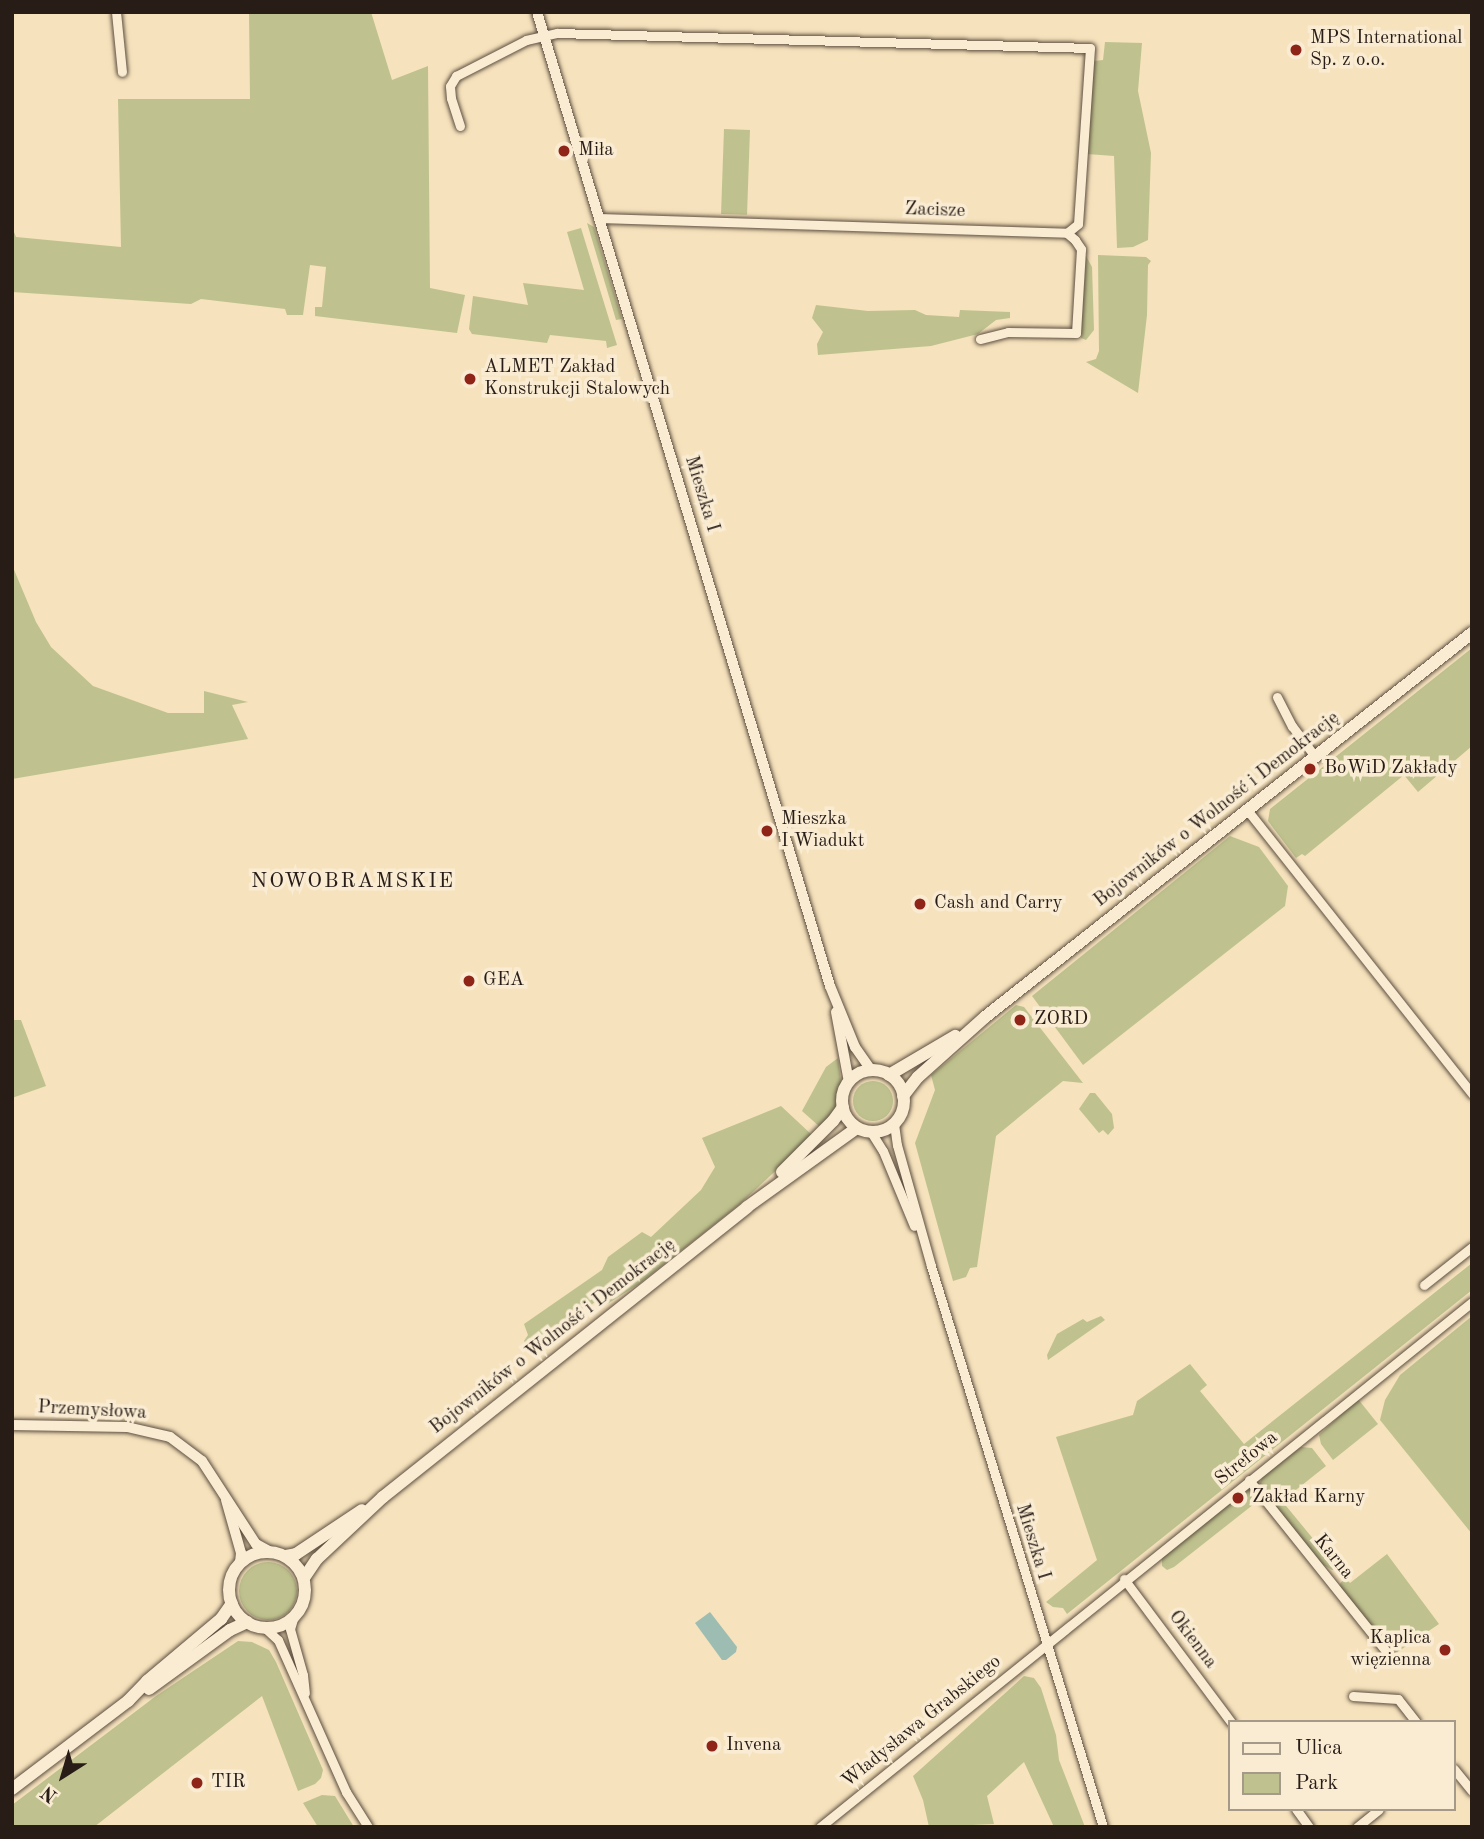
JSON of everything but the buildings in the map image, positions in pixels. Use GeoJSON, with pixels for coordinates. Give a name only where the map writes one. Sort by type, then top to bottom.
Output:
{"type":"FeatureCollection","features":[{"type":"Feature","properties":{"kind":"main road","name":"Bojowników o Wolność i Demokrację"},"geometry":{"type":"LineString","coordinates":[[903,1096],[918,1077],[985,1017],[1472,633]]}},
{"type":"Feature","properties":{"kind":"main road","name":"Bojowników o Wolność i Demokrację"},"geometry":{"type":"LineString","coordinates":[[889,1075],[985,1017]]}},
{"type":"Feature","properties":{"kind":"main road"},"geometry":{"type":"LineString","coordinates":[[872,1071],[889,1075],[903,1096],[904,1106],[894,1124],[883,1131],[871,1132],[857,1128],[845,1115],[844,1090],[855,1076],[872,1071]]}},
{"type":"Feature","properties":{"kind":"main road","name":"Bojowników o Wolność i Demokrację"},"geometry":{"type":"LineString","coordinates":[[747,1207],[821,1134],[843,1107]]}},
{"type":"Feature","properties":{"kind":"main road","name":"Bojowników o Wolność i Demokrację"},"geometry":{"type":"LineString","coordinates":[[286,1556],[296,1554],[383,1496],[747,1207],[857,1128]]}},
{"type":"Feature","properties":{"kind":"main road","name":"Bojowników o Wolność i Demokrację"},"geometry":{"type":"LineString","coordinates":[[304,1578],[317,1559],[383,1496]]}},
{"type":"Feature","properties":{"kind":"main road"},"geometry":{"type":"LineString","coordinates":[[259,1552],[286,1556],[298,1566],[304,1578],[304,1601],[293,1619],[280,1626],[265,1628],[247,1622],[232,1603],[229,1586],[240,1563],[259,1552]]}},
{"type":"Feature","properties":{"kind":"main road"},"geometry":{"type":"LineString","coordinates":[[128,1701],[147,1681],[221,1619],[232,1603]]}},
{"type":"Feature","properties":{"kind":"main road"},"geometry":{"type":"LineString","coordinates":[[12,1789],[128,1701],[230,1630],[247,1622]]}},
{"type":"Feature","properties":{"kind":"street"},"geometry":{"type":"LineString","coordinates":[[116,12],[122,72]]}},
{"type":"Feature","properties":{"kind":"street","name":"Mieszka I"},"geometry":{"type":"LineString","coordinates":[[537,12],[830,986],[849,1082]]}},
{"type":"Feature","properties":{"kind":"street"},"geometry":{"type":"LineString","coordinates":[[460,126],[450,86],[456,76],[526,40],[544,35],[1090,48],[1078,224],[1067,233],[1081,249],[1076,333],[1008,332],[980,339]]}},
{"type":"Feature","properties":{"kind":"street","name":"Zacisze"},"geometry":{"type":"LineString","coordinates":[[599,218],[1067,233]]}},
{"type":"Feature","properties":{"kind":"street"},"geometry":{"type":"LineString","coordinates":[[1277,696],[1292,726],[1315,757]]}},
{"type":"Feature","properties":{"kind":"street"},"geometry":{"type":"LineString","coordinates":[[1248,811],[1472,1094]]}},
{"type":"Feature","properties":{"kind":"street","name":"Mieszka I"},"geometry":{"type":"LineString","coordinates":[[830,986],[855,1047],[872,1071]]}},
{"type":"Feature","properties":{"kind":"street","name":"Mieszka I"},"geometry":{"type":"LineString","coordinates":[[894,1124],[897,1145],[931,1266],[1044,1645],[1103,1827]]}},
{"type":"Feature","properties":{"kind":"street","name":"Mieszka I"},"geometry":{"type":"LineString","coordinates":[[871,1132],[883,1151],[931,1266]]}},
{"type":"Feature","properties":{"kind":"street"},"geometry":{"type":"LineString","coordinates":[[1424,1284],[1472,1247]]}},
{"type":"Feature","properties":{"kind":"street","name":"Strefowa"},"geometry":{"type":"LineString","coordinates":[[1044,1645],[1472,1302]]}},
{"type":"Feature","properties":{"kind":"street","name":"Przemysłowa"},"geometry":{"type":"LineString","coordinates":[[12,1425],[127,1427],[170,1437],[202,1461],[256,1544],[269,1552]]}},
{"type":"Feature","properties":{"kind":"street","name":"Karna"},"geometry":{"type":"LineString","coordinates":[[1249,1480],[1389,1655]]}},
{"type":"Feature","properties":{"kind":"street","name":"Przemysłowa"},"geometry":{"type":"LineString","coordinates":[[226,1497],[240,1563]]}},
{"type":"Feature","properties":{"kind":"street","name":"Okienna"},"geometry":{"type":"LineString","coordinates":[[1124,1579],[1230,1720]]}},
{"type":"Feature","properties":{"kind":"street"},"geometry":{"type":"LineString","coordinates":[[293,1619],[290,1629],[303,1675],[305,1695]]}},
{"type":"Feature","properties":{"kind":"street"},"geometry":{"type":"LineString","coordinates":[[265,1628],[278,1640],[305,1695],[340,1780],[368,1827]]}},
{"type":"Feature","properties":{"kind":"street","name":"Władysława Grabskiego"},"geometry":{"type":"LineString","coordinates":[[820,1827],[1044,1645]]}},
{"type":"Feature","properties":{"kind":"street"},"geometry":{"type":"LineString","coordinates":[[1353,1696],[1398,1699],[1414,1720]]}},
{"type":"Feature","properties":{"kind":"street"},"geometry":{"type":"LineString","coordinates":[[1456,1771],[1472,1791]]}},
{"type":"Feature","properties":{"kind":"street"},"geometry":{"type":"LineString","coordinates":[[1297,1811],[1309,1827]]}},
{"type":"Feature","properties":{"kind":"street"},"geometry":{"type":"LineString","coordinates":[[1357,1827],[1377,1811]]}},
{"type":"Feature","properties":{"kind":"green space"},"geometry":{"type":"Polygon","coordinates":[[[249,12],[371,12],[392,80],[428,66],[430,288],[465,295],[457,333],[315,316],[315,307],[322,307],[326,267],[310,265],[303,315],[287,315],[285,309],[201,299],[191,304],[12,292],[12,227],[16,237],[121,247],[118,99],[250,99],[249,12]]]}},
{"type":"Feature","properties":{"kind":"green space"},"geometry":{"type":"Polygon","coordinates":[[[1105,42],[1142,43],[1138,91],[1151,153],[1148,240],[1133,247],[1117,248],[1114,156],[1087,154],[1094,61],[1103,60],[1105,42]]]}},
{"type":"Feature","properties":{"kind":"green space"},"geometry":{"type":"Polygon","coordinates":[[[724,129],[750,130],[747,215],[721,214],[724,129]]]}},
{"type":"Feature","properties":{"kind":"green space"},"geometry":{"type":"Polygon","coordinates":[[[587,223],[594,227],[622,319],[616,320],[587,223]]]}},
{"type":"Feature","properties":{"kind":"green space"},"geometry":{"type":"Polygon","coordinates":[[[581,228],[617,345],[607,348],[606,341],[550,335],[547,343],[472,334],[469,329],[473,296],[528,305],[523,283],[584,290],[567,232],[581,228]]]}},
{"type":"Feature","properties":{"kind":"green space"},"geometry":{"type":"Polygon","coordinates":[[[1098,255],[1146,257],[1151,261],[1148,265],[1147,315],[1138,393],[1086,362],[1096,359],[1099,351],[1098,255]]]}},
{"type":"Feature","properties":{"kind":"green space"},"geometry":{"type":"Polygon","coordinates":[[[1086,256],[1092,267],[1094,330],[1086,340],[1081,338],[1086,256]]]}},
{"type":"Feature","properties":{"kind":"green space"},"geometry":{"type":"Polygon","coordinates":[[[816,305],[868,311],[915,310],[926,315],[959,317],[960,310],[1010,312],[1010,318],[996,320],[978,334],[931,346],[818,355],[817,344],[823,332],[812,318],[816,305]]]}},
{"type":"Feature","properties":{"kind":"green space"},"geometry":{"type":"Polygon","coordinates":[[[12,565],[36,622],[51,647],[93,686],[168,713],[204,713],[204,691],[248,702],[232,705],[248,739],[12,779],[12,565]]]}},
{"type":"Feature","properties":{"kind":"green space"},"geometry":{"type":"Polygon","coordinates":[[[1472,648],[1472,746],[1418,792],[1404,775],[1305,856],[1302,854],[1296,858],[1268,821],[1270,809],[1472,648]]]}},
{"type":"Feature","properties":{"kind":"green space"},"geometry":{"type":"Polygon","coordinates":[[[1230,836],[1259,847],[1288,886],[1285,906],[1083,1065],[1032,996],[1230,836]]]}},
{"type":"Feature","properties":{"kind":"green space"},"geometry":{"type":"Polygon","coordinates":[[[1016,1005],[1024,1007],[1083,1083],[1063,1081],[996,1136],[977,1267],[970,1268],[966,1277],[953,1281],[915,1143],[935,1090],[931,1075],[1016,1005]]]}},
{"type":"Feature","properties":{"kind":"green space"},"geometry":{"type":"Polygon","coordinates":[[[12,1020],[21,1020],[46,1086],[12,1098],[12,1020]]]}},
{"type":"Feature","properties":{"kind":"green space"},"geometry":{"type":"Polygon","coordinates":[[[838,1058],[841,1082],[835,1109],[820,1127],[802,1111],[826,1067],[838,1058]]]}},
{"type":"Feature","properties":{"kind":"green space"},"geometry":{"type":"Polygon","coordinates":[[[873,1081],[887,1087],[893,1101],[887,1115],[873,1121],[859,1115],[853,1101],[859,1087],[873,1081]]]}},
{"type":"Feature","properties":{"kind":"green space"},"geometry":{"type":"Polygon","coordinates":[[[1090,1093],[1095,1093],[1112,1114],[1114,1128],[1108,1135],[1103,1130],[1099,1133],[1079,1109],[1090,1093]]]}},
{"type":"Feature","properties":{"kind":"green space"},"geometry":{"type":"Polygon","coordinates":[[[781,1106],[812,1135],[788,1159],[740,1204],[639,1284],[604,1306],[600,1298],[531,1353],[528,1351],[524,1341],[528,1335],[524,1324],[602,1270],[608,1257],[642,1232],[651,1237],[701,1190],[715,1167],[702,1138],[781,1106]]]}},
{"type":"Feature","properties":{"kind":"green space"},"geometry":{"type":"Polygon","coordinates":[[[1472,1263],[1472,1290],[1067,1614],[1063,1608],[1053,1607],[1046,1602],[1097,1560],[1056,1437],[1133,1415],[1137,1401],[1190,1364],[1207,1385],[1200,1391],[1244,1444],[1472,1263]]]}},
{"type":"Feature","properties":{"kind":"green space"},"geometry":{"type":"Polygon","coordinates":[[[1101,1316],[1105,1320],[1048,1360],[1047,1355],[1057,1334],[1083,1319],[1087,1322],[1101,1316]]]}},
{"type":"Feature","properties":{"kind":"green space"},"geometry":{"type":"Polygon","coordinates":[[[1472,1316],[1472,1534],[1380,1420],[1385,1400],[1400,1375],[1472,1316]]]}},
{"type":"Feature","properties":{"kind":"green space"},"geometry":{"type":"Polygon","coordinates":[[[1358,1399],[1378,1424],[1333,1460],[1321,1444],[1319,1435],[1358,1399]]]}},
{"type":"Feature","properties":{"kind":"green space"},"geometry":{"type":"Polygon","coordinates":[[[1301,1447],[1312,1448],[1326,1466],[1282,1501],[1338,1569],[1332,1570],[1322,1564],[1259,1485],[1263,1476],[1301,1447]]]}},
{"type":"Feature","properties":{"kind":"green space"},"geometry":{"type":"Polygon","coordinates":[[[1249,1489],[1255,1493],[1254,1504],[1174,1567],[1167,1570],[1162,1566],[1162,1556],[1249,1489]]]}},
{"type":"Feature","properties":{"kind":"green space"},"geometry":{"type":"Polygon","coordinates":[[[1387,1554],[1439,1624],[1396,1653],[1375,1627],[1373,1629],[1341,1589],[1340,1584],[1345,1577],[1350,1583],[1387,1554]]]}},
{"type":"Feature","properties":{"kind":"green space"},"geometry":{"type":"Polygon","coordinates":[[[268,1562],[279,1564],[292,1575],[297,1591],[295,1602],[284,1615],[268,1620],[257,1618],[244,1607],[239,1591],[241,1580],[252,1567],[268,1562]]]}},
{"type":"Feature","properties":{"kind":"green space"},"geometry":{"type":"Polygon","coordinates":[[[238,1641],[252,1642],[269,1650],[276,1662],[323,1770],[321,1778],[315,1784],[298,1791],[262,1696],[94,1827],[12,1827],[12,1805],[156,1696],[238,1641]]]}},
{"type":"Feature","properties":{"kind":"green space"},"geometry":{"type":"Polygon","coordinates":[[[1024,1676],[1034,1678],[1041,1688],[1056,1735],[1059,1760],[1085,1827],[1054,1827],[1024,1762],[987,1796],[994,1824],[929,1827],[923,1800],[913,1776],[1024,1676]]]}},
{"type":"Feature","properties":{"kind":"green space"},"geometry":{"type":"Polygon","coordinates":[[[322,1795],[335,1796],[354,1827],[318,1827],[303,1803],[322,1795]]]}},
{"type":"Feature","properties":{"kind":"water"},"geometry":{"type":"Polygon","coordinates":[[[710,1612],[737,1647],[736,1652],[726,1660],[722,1660],[695,1623],[710,1612]]]}},
{"type":"Feature","properties":{"kind":"place","name":"MPS International Sp. z o.o."},"geometry":{"type":"Point","coordinates":[1296,50]}},
{"type":"Feature","properties":{"kind":"place","name":"Miła"},"geometry":{"type":"Point","coordinates":[564,151]}},
{"type":"Feature","properties":{"kind":"place","name":"ALMET Zakład Konstrukcji Stalowych"},"geometry":{"type":"Point","coordinates":[470,379]}},
{"type":"Feature","properties":{"kind":"place","name":"BoWiD Zakłady"},"geometry":{"type":"Point","coordinates":[1310,769]}},
{"type":"Feature","properties":{"kind":"place","name":"Mieszka I Wiadukt"},"geometry":{"type":"Point","coordinates":[767,831]}},
{"type":"Feature","properties":{"kind":"place","name":"Cash and Carry"},"geometry":{"type":"Point","coordinates":[920,904]}},
{"type":"Feature","properties":{"kind":"place","name":"GEA"},"geometry":{"type":"Point","coordinates":[469,981]}},
{"type":"Feature","properties":{"kind":"place","name":"ZORD"},"geometry":{"type":"Point","coordinates":[1020,1020]}},
{"type":"Feature","properties":{"kind":"place","name":"Zakład Karny"},"geometry":{"type":"Point","coordinates":[1238,1498]}},
{"type":"Feature","properties":{"kind":"place","name":"Kaplica więzienna"},"geometry":{"type":"Point","coordinates":[1445,1650]}},
{"type":"Feature","properties":{"kind":"place","name":"Invena"},"geometry":{"type":"Point","coordinates":[712,1746]}},
{"type":"Feature","properties":{"kind":"place","name":"TIR"},"geometry":{"type":"Point","coordinates":[197,1783]}},
{"type":"Feature","properties":{"kind":"district","name":"NOWOBRAMSKIE"},"geometry":{"type":"Point","coordinates":[353,882]}}]}
